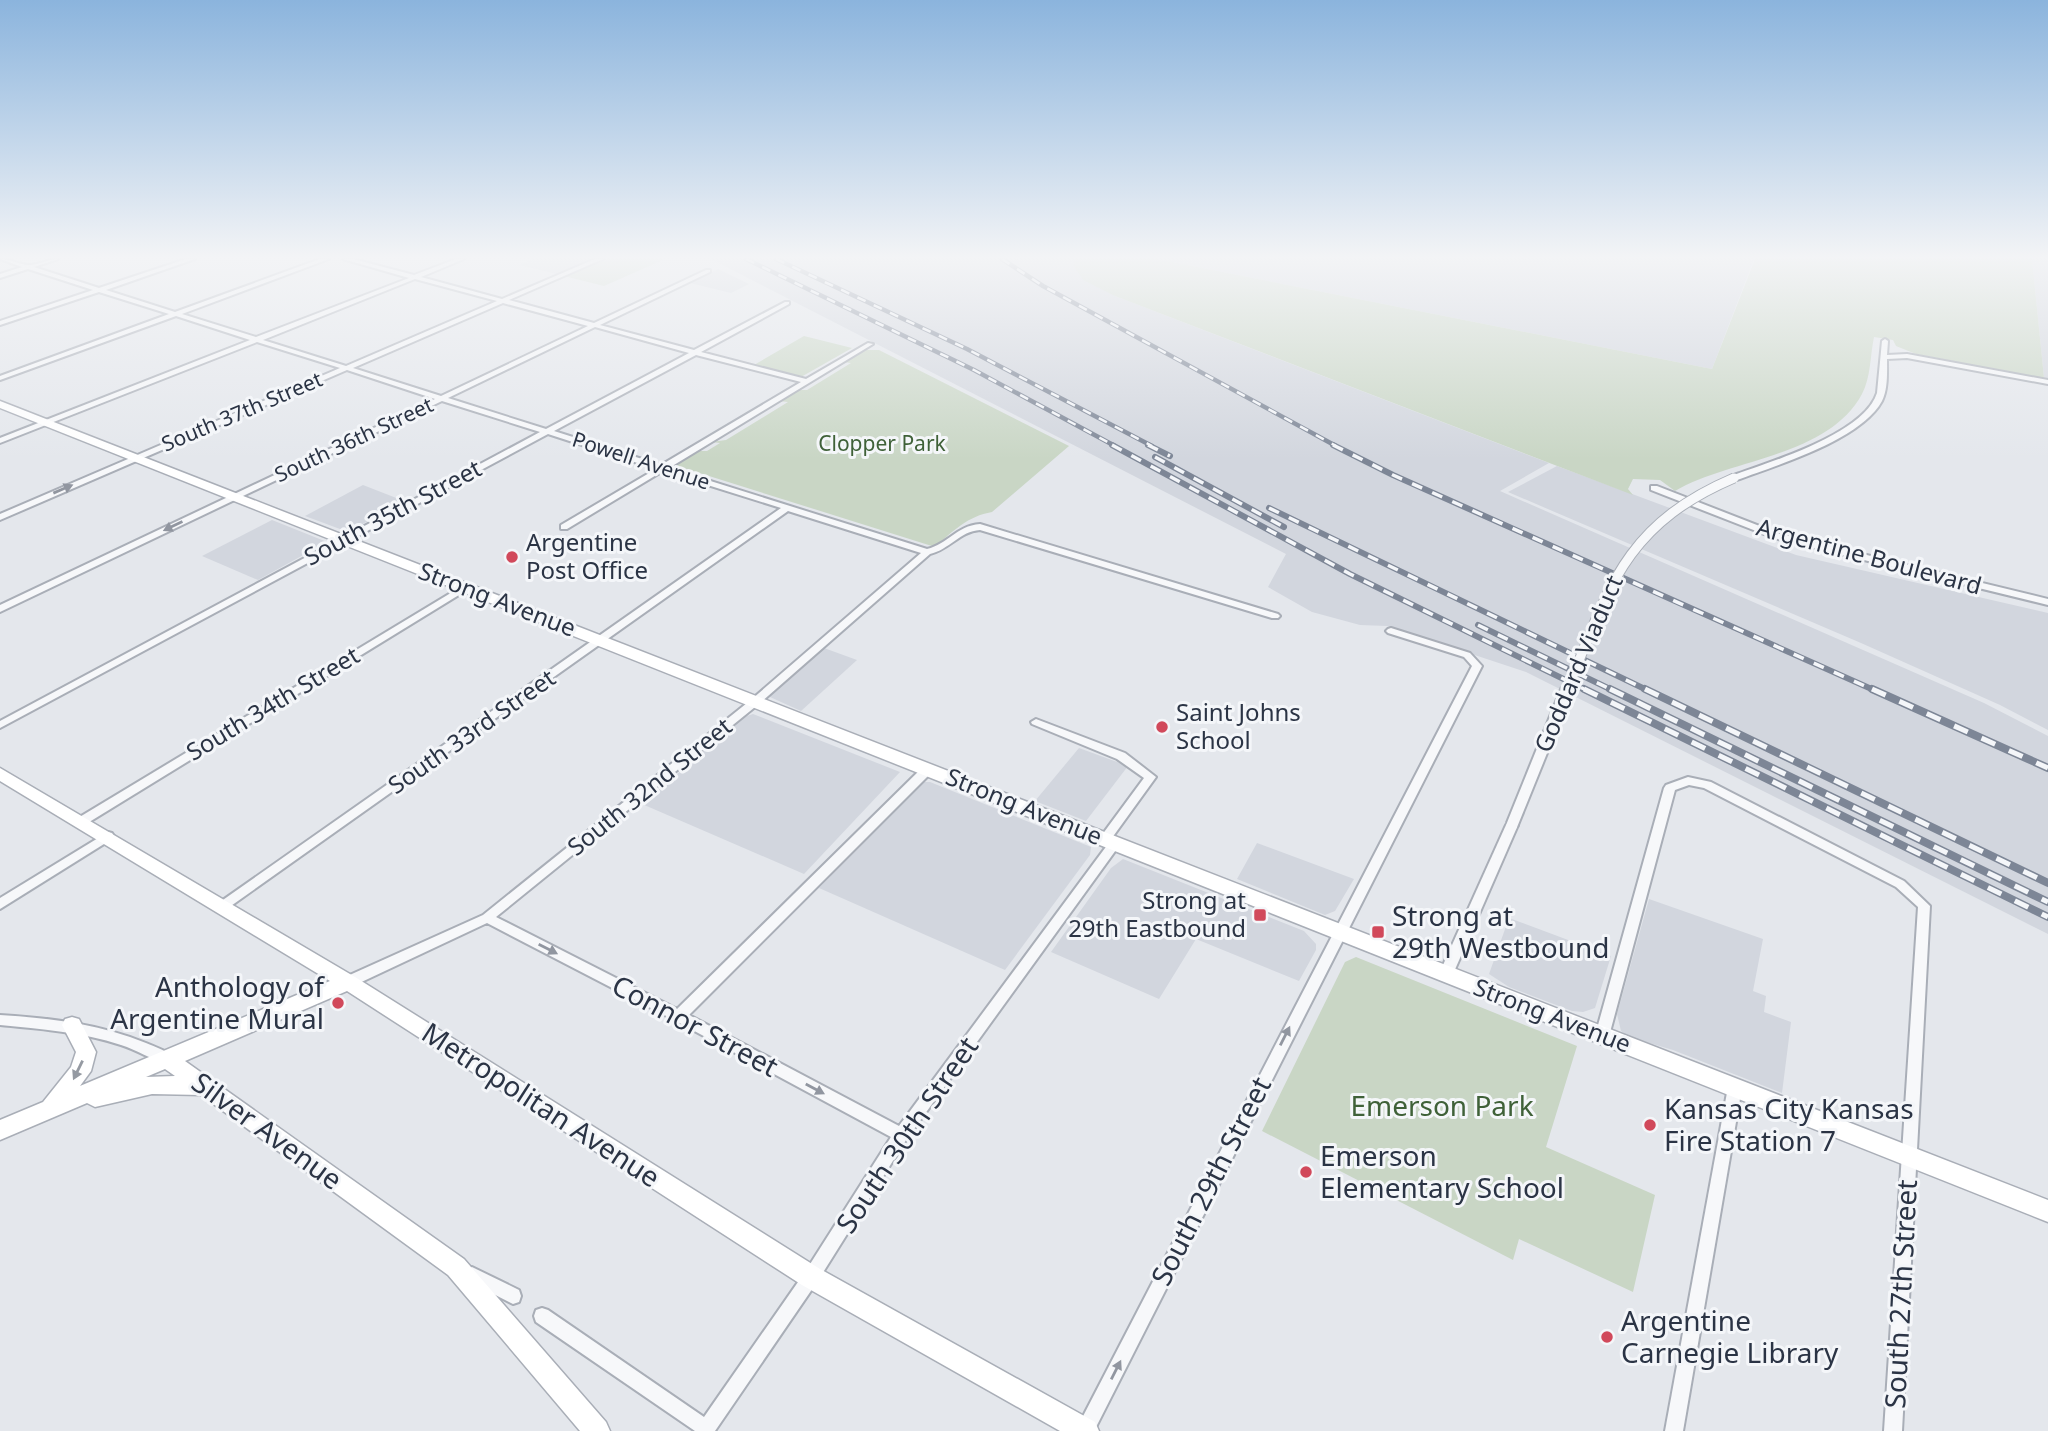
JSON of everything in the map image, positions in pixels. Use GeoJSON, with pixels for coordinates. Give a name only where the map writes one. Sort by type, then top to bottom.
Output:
{"type":"FeatureCollection","features":[{"type":"Feature","properties":{"kind":"street"},"geometry":{"type":"LineString","coordinates":[[0,379],[146,326]]}},
{"type":"Feature","properties":{"kind":"street","name":"Powell Avenue"},"geometry":{"type":"LineString","coordinates":[[215,326],[927,552]]}},
{"type":"Feature","properties":{"kind":"street"},"geometry":{"type":"LineString","coordinates":[[0,441],[291,326]]}},
{"type":"Feature","properties":{"kind":"street","name":"South 37th Street"},"geometry":{"type":"LineString","coordinates":[[0,517],[442,326]]}},
{"type":"Feature","properties":{"kind":"street","name":"South 36th Street"},"geometry":{"type":"LineString","coordinates":[[0,609],[593,326]]}},
{"type":"Feature","properties":{"kind":"street"},"geometry":{"type":"LineString","coordinates":[[598,326],[807,382]]}},
{"type":"Feature","properties":{"kind":"street","name":"South 35th Street"},"geometry":{"type":"LineString","coordinates":[[0,725],[744,326]]}},
{"type":"Feature","properties":{"kind":"street","name":"Goddard Viaduct"},"geometry":{"type":"LineString","coordinates":[[1446,974],[1512,825],[1611,582],[1625,558],[1653,528],[1701,491],[1804,453],[1867,418],[1880,399],[1885,341]]}},
{"type":"Feature","properties":{"kind":"street"},"geometry":{"type":"LineString","coordinates":[[564,527],[870,344]]}},
{"type":"Feature","properties":{"kind":"street"},"geometry":{"type":"LineString","coordinates":[[1882,357],[1907,356],[2048,382]]}},
{"type":"Feature","properties":{"kind":"street","name":"Strong Avenue"},"geometry":{"type":"LineString","coordinates":[[0,404],[2048,1211]]}},
{"type":"Feature","properties":{"kind":"street","name":"Argentine Boulevard"},"geometry":{"type":"LineString","coordinates":[[1654,488],[1777,536],[2048,602]]}},
{"type":"Feature","properties":{"kind":"street","name":"South 33rd Street"},"geometry":{"type":"LineString","coordinates":[[223,905],[788,507]]}},
{"type":"Feature","properties":{"kind":"street"},"geometry":{"type":"LineString","coordinates":[[927,552],[939,551],[962,530],[981,527],[1275,616]]}},
{"type":"Feature","properties":{"kind":"street","name":"South 32nd Street"},"geometry":{"type":"LineString","coordinates":[[348,982],[487,918],[756,701],[927,552]]}},
{"type":"Feature","properties":{"kind":"street","name":"South 34th Street"},"geometry":{"type":"LineString","coordinates":[[82,821],[464,588]]}},
{"type":"Feature","properties":{"kind":"street","name":"South 29th Street"},"geometry":{"type":"LineString","coordinates":[[1085,1431],[1338,932],[1477,666],[1467,655],[1391,631]]}},
{"type":"Feature","properties":{"kind":"street","name":"South 30th Street"},"geometry":{"type":"LineString","coordinates":[[706,1430],[811,1277],[901,1135],[1110,841],[1150,777],[1121,756],[1036,722]]}},
{"type":"Feature","properties":{"kind":"street"},"geometry":{"type":"LineString","coordinates":[[679,1016],[928,769]]}},
{"type":"Feature","properties":{"kind":"street","name":"Metropolitan Avenue"},"geometry":{"type":"LineString","coordinates":[[0,774],[108,836],[348,982],[811,1277],[1085,1431]]}},
{"type":"Feature","properties":{"kind":"street","name":"South 27th Street"},"geometry":{"type":"LineString","coordinates":[[1602,1035],[1670,788],[1688,781],[1707,785],[1900,884],[1924,906],[1926,920],[1908,1156],[1893,1431]]}},
{"type":"Feature","properties":{"kind":"street"},"geometry":{"type":"LineString","coordinates":[[0,904],[108,836]]}},
{"type":"Feature","properties":{"kind":"street","name":"Connor Street"},"geometry":{"type":"LineString","coordinates":[[487,918],[679,1016],[901,1135]]}},
{"type":"Feature","properties":{"kind":"street"},"geometry":{"type":"LineString","coordinates":[[0,1130],[348,982]]}},
{"type":"Feature","properties":{"kind":"street","name":"Silver Avenue"},"geometry":{"type":"LineString","coordinates":[[0,1020],[72,1025],[112,1034],[167,1059],[456,1267],[513,1296]]}},
{"type":"Feature","properties":{"kind":"street"},"geometry":{"type":"LineString","coordinates":[[48,1109],[80,1071],[86,1052],[72,1025]]}},
{"type":"Feature","properties":{"kind":"street"},"geometry":{"type":"LineString","coordinates":[[48,1109],[152,1085],[204,1086]]}},
{"type":"Feature","properties":{"kind":"street"},"geometry":{"type":"LineString","coordinates":[[1674,1431],[1735,1087]]}},
{"type":"Feature","properties":{"kind":"street"},"geometry":{"type":"LineString","coordinates":[[456,1267],[597,1431]]}},
{"type":"Feature","properties":{"kind":"street"},"geometry":{"type":"LineString","coordinates":[[542,1316],[706,1430]]}},
{"type":"Feature","properties":{"kind":"shaded area"},"geometry":{"type":"Polygon","coordinates":[[[841,326],[1192,326],[1549,463],[1500,491],[1984,703],[2048,736],[2048,934],[1526,672],[1387,626],[1360,625],[1312,612],[1268,587],[1286,554],[841,326]]]}},
{"type":"Feature","properties":{"kind":"shaded area"},"geometry":{"type":"Polygon","coordinates":[[[1494,326],[1729,326],[1712,369],[1494,326]]]}},
{"type":"Feature","properties":{"kind":"shaded area"},"geometry":{"type":"Polygon","coordinates":[[[2039,326],[2048,326],[2048,379],[2044,378],[2039,326]]]}},
{"type":"Feature","properties":{"kind":"shaded area"},"geometry":{"type":"Polygon","coordinates":[[[1557,466],[1796,555],[2048,613],[2048,730],[2000,705],[1861,643],[1508,492],[1557,466]]]}},
{"type":"Feature","properties":{"kind":"shaded area"},"geometry":{"type":"Polygon","coordinates":[[[363,485],[404,501],[348,532],[305,516],[363,485]]]}},
{"type":"Feature","properties":{"kind":"shaded area"},"geometry":{"type":"Polygon","coordinates":[[[272,520],[327,542],[258,580],[202,556],[272,520]]]}},
{"type":"Feature","properties":{"kind":"shaded area"},"geometry":{"type":"Polygon","coordinates":[[[824,648],[857,660],[801,711],[770,697],[770,693],[824,648]]]}},
{"type":"Feature","properties":{"kind":"shaded area"},"geometry":{"type":"Polygon","coordinates":[[[753,714],[900,772],[804,874],[642,804],[744,717],[753,714]]]}},
{"type":"Feature","properties":{"kind":"shaded area"},"geometry":{"type":"Polygon","coordinates":[[[1079,748],[1128,766],[1086,821],[1035,801],[1079,748]]]}},
{"type":"Feature","properties":{"kind":"shaded area"},"geometry":{"type":"Polygon","coordinates":[[[921,782],[930,782],[1091,847],[1090,855],[1005,970],[819,888],[921,782]]]}},
{"type":"Feature","properties":{"kind":"shaded area"},"geometry":{"type":"Polygon","coordinates":[[[1257,843],[1354,879],[1335,911],[1325,915],[1237,879],[1257,843]]]}},
{"type":"Feature","properties":{"kind":"shaded area"},"geometry":{"type":"Polygon","coordinates":[[[1123,859],[1304,931],[1316,944],[1316,950],[1299,981],[1196,939],[1159,999],[1051,952],[1111,868],[1123,859]]]}},
{"type":"Feature","properties":{"kind":"shaded area"},"geometry":{"type":"Polygon","coordinates":[[[1649,899],[1763,939],[1753,991],[1766,996],[1764,1012],[1791,1022],[1782,1093],[1673,1050],[1629,1037],[1621,1031],[1617,1014],[1649,899]]]}},
{"type":"Feature","properties":{"kind":"shaded area"},"geometry":{"type":"Polygon","coordinates":[[[1509,918],[1611,956],[1595,1008],[1583,1012],[1572,1011],[1509,987],[1489,974],[1509,918]]]}},
{"type":"Feature","properties":{"kind":"green space"},"geometry":{"type":"Polygon","coordinates":[[[1193,326],[1494,326],[1712,369],[1729,326],[2039,326],[2044,378],[1916,354],[1896,346],[1893,340],[1874,337],[1869,374],[1862,394],[1846,415],[1826,431],[1802,444],[1697,480],[1675,491],[1660,480],[1633,479],[1628,489],[1633,495],[1193,326]]]}},
{"type":"Feature","properties":{"kind":"green space"},"geometry":{"type":"Polygon","coordinates":[[[804,336],[852,348],[801,377],[754,365],[804,336]]]}},
{"type":"Feature","properties":{"kind":"green space","name":"Clopper Park"},"geometry":{"type":"Polygon","coordinates":[[[862,350],[879,350],[1069,446],[992,512],[968,521],[935,547],[674,465],[695,451],[707,451],[720,443],[711,442],[726,440],[788,402],[779,401],[796,390],[807,390],[851,363],[843,362],[862,350]]]}},
{"type":"Feature","properties":{"kind":"green space","name":"Emerson Park"},"geometry":{"type":"Polygon","coordinates":[[[1356,957],[1577,1046],[1546,1147],[1655,1195],[1633,1292],[1519,1239],[1513,1260],[1262,1131],[1345,962],[1356,957]]]}},
{"type":"Feature","properties":{"kind":"railway"},"geometry":{"type":"LineString","coordinates":[[883,326],[974,370],[1115,446]]}},
{"type":"Feature","properties":{"kind":"railway"},"geometry":{"type":"LineString","coordinates":[[918,326],[1152,446]]}},
{"type":"Feature","properties":{"kind":"railway"},"geometry":{"type":"LineString","coordinates":[[1116,326],[1336,446]]}},
{"type":"Feature","properties":{"kind":"railway"},"geometry":{"type":"LineString","coordinates":[[1112,445],[1350,574],[1588,691]]}},
{"type":"Feature","properties":{"kind":"railway"},"geometry":{"type":"LineString","coordinates":[[1148,445],[1170,456]]}},
{"type":"Feature","properties":{"kind":"railway"},"geometry":{"type":"LineString","coordinates":[[1333,445],[1393,475],[1876,691]]}},
{"type":"Feature","properties":{"kind":"railway"},"geometry":{"type":"LineString","coordinates":[[1155,457],[1284,527]]}},
{"type":"Feature","properties":{"kind":"railway"},"geometry":{"type":"LineString","coordinates":[[1269,508],[1649,691]]}},
{"type":"Feature","properties":{"kind":"railway"},"geometry":{"type":"LineString","coordinates":[[1478,625],[1614,691]]}},
{"type":"Feature","properties":{"kind":"railway"},"geometry":{"type":"LineString","coordinates":[[1584,689],[2048,917]]}},
{"type":"Feature","properties":{"kind":"railway"},"geometry":{"type":"LineString","coordinates":[[1610,689],[2048,902]]}},
{"type":"Feature","properties":{"kind":"railway"},"geometry":{"type":"LineString","coordinates":[[1645,689],[2048,883]]}},
{"type":"Feature","properties":{"kind":"railway"},"geometry":{"type":"LineString","coordinates":[[1872,689],[2048,768]]}},
{"type":"Feature","properties":{"kind":"place","name":"Argentine Post Office"},"geometry":{"type":"Point","coordinates":[512,557]}},
{"type":"Feature","properties":{"kind":"place","name":"Saint Johns School"},"geometry":{"type":"Point","coordinates":[1162,727]}},
{"type":"Feature","properties":{"kind":"place","name":"Strong at 29th Eastbound"},"geometry":{"type":"Point","coordinates":[1260,915]}},
{"type":"Feature","properties":{"kind":"place","name":"Strong at 29th Westbound"},"geometry":{"type":"Point","coordinates":[1378,932]}},
{"type":"Feature","properties":{"kind":"place","name":"Anthology of Argentine Mural"},"geometry":{"type":"Point","coordinates":[338,1003]}},
{"type":"Feature","properties":{"kind":"place","name":"Kansas City Kansas Fire Station 7"},"geometry":{"type":"Point","coordinates":[1650,1125]}},
{"type":"Feature","properties":{"kind":"place","name":"Emerson Elementary School"},"geometry":{"type":"Point","coordinates":[1306,1172]}},
{"type":"Feature","properties":{"kind":"place","name":"Argentine Carnegie Library"},"geometry":{"type":"Point","coordinates":[1607,1337]}}]}
